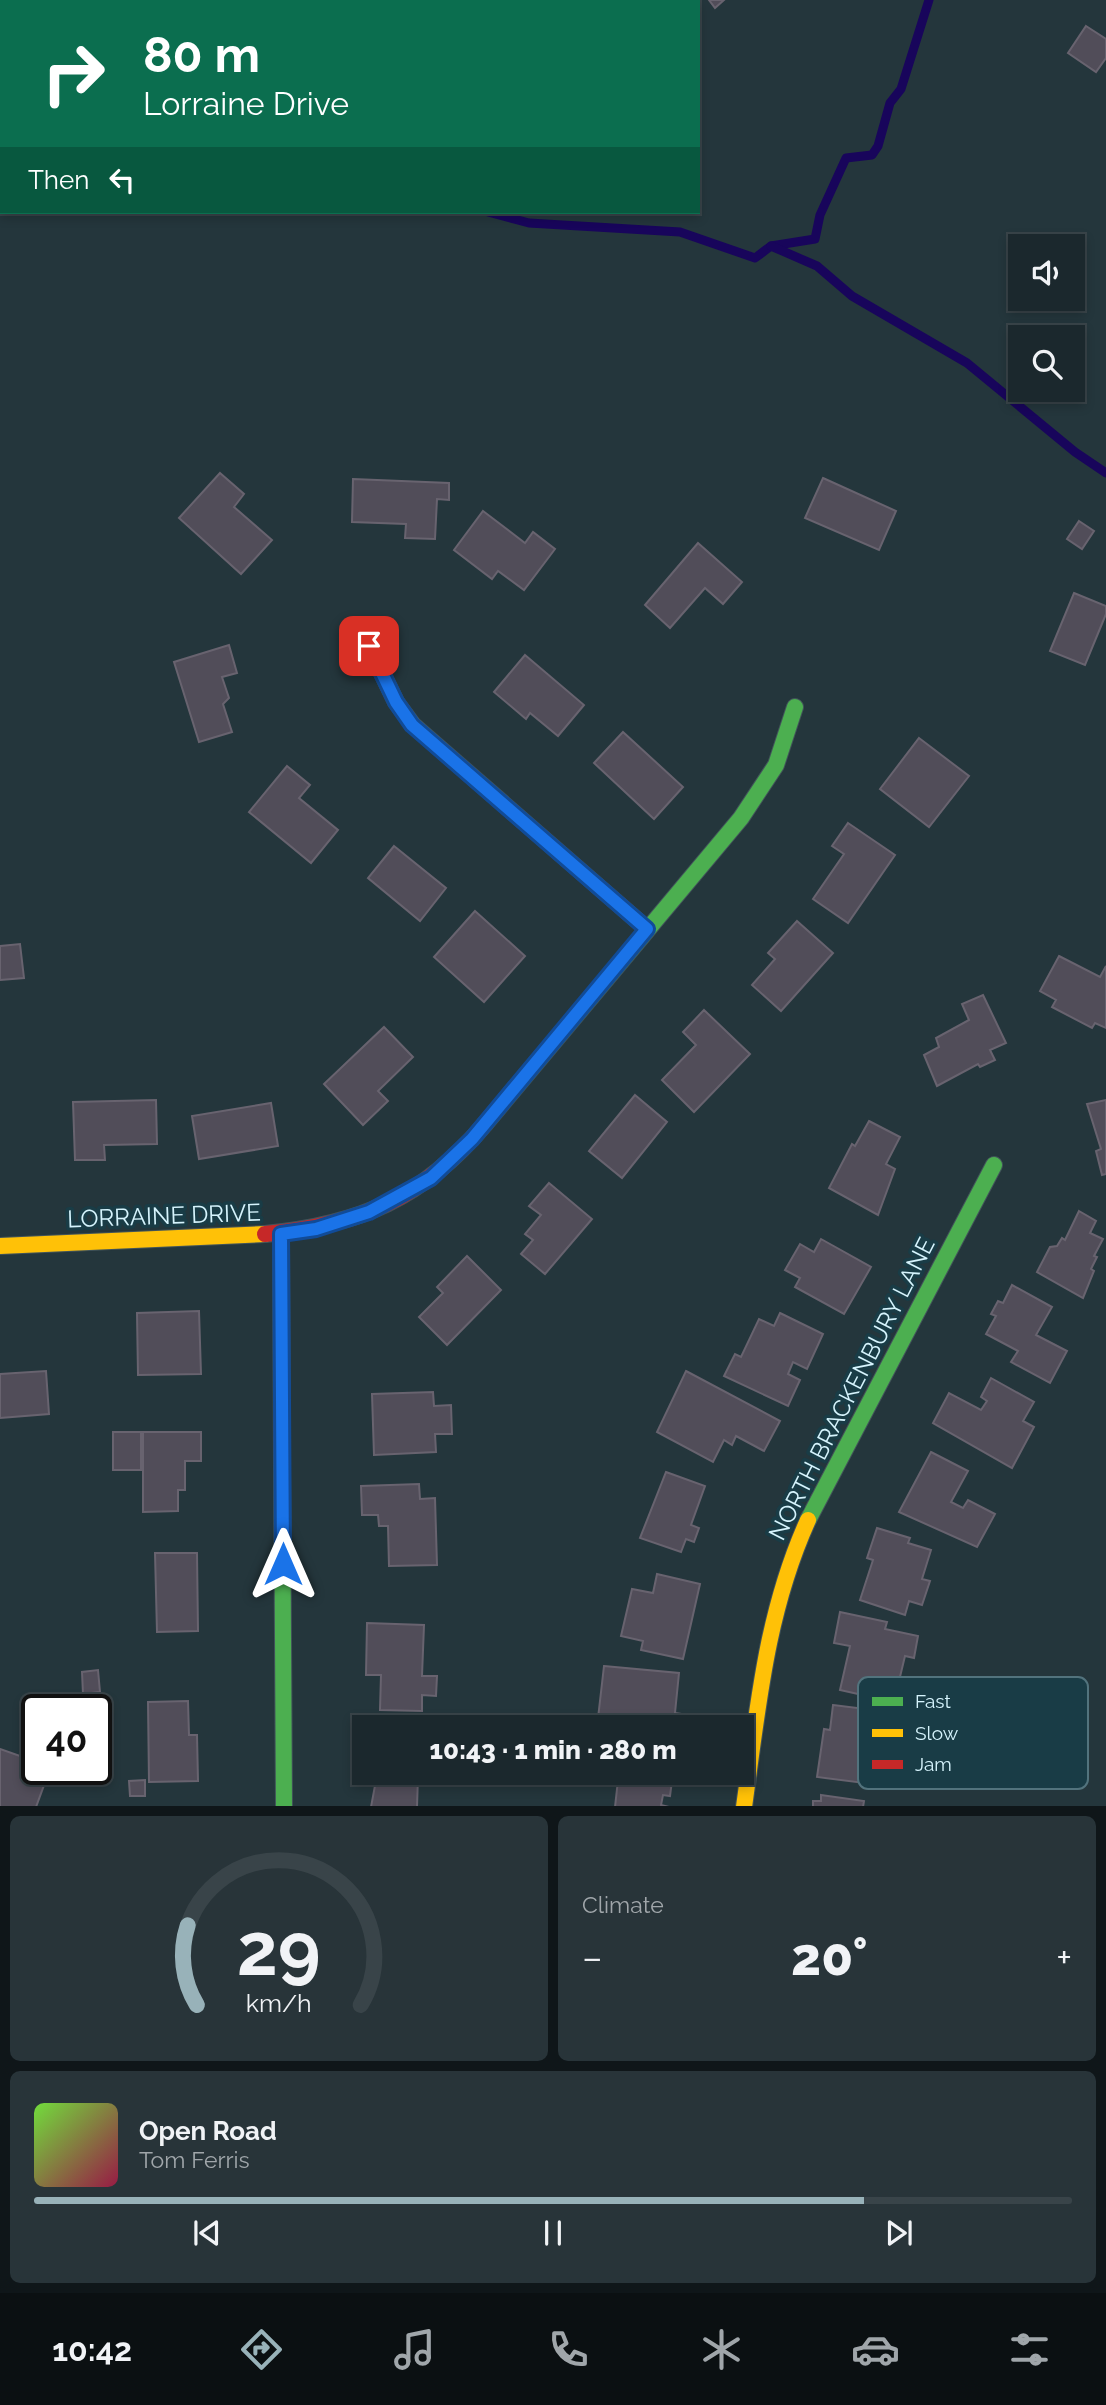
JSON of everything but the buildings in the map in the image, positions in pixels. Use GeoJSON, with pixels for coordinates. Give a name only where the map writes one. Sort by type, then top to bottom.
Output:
{"type":"FeatureCollection","features":[{"type":"Feature","properties":{"kind":"street"},"geometry":{"type":"LineString","coordinates":[[369,646],[396,702],[412,725],[647,929]]}},
{"type":"Feature","properties":{"kind":"street","name":"LORRAINE DRIVE"},"geometry":{"type":"LineString","coordinates":[[0,1246],[281,1234],[316,1229],[369,1212],[431,1178],[472,1139],[755,797],[776,765],[795,707]]}},
{"type":"Feature","properties":{"kind":"street","name":"NORTH BRACKENBURY LANE"},"geometry":{"type":"LineString","coordinates":[[744,1806],[769,1632],[792,1555],[822,1488],[994,1165]]}},
{"type":"Feature","properties":{"kind":"street"},"geometry":{"type":"LineString","coordinates":[[281,1234],[284,1806]]}},
{"type":"Feature","properties":{"kind":"waterway"},"geometry":{"type":"LineString","coordinates":[[495,214],[529,223],[680,232],[755,258],[771,246],[815,239],[820,215],[846,158],[872,155],[878,146],[890,103],[901,89],[929,0]]}},
{"type":"Feature","properties":{"kind":"waterway"},"geometry":{"type":"LineString","coordinates":[[771,246],[817,266],[852,296],[967,363],[1075,452],[1106,473]]}},
{"type":"Feature","properties":{"kind":"traffic: fast"},"geometry":{"type":"LineString","coordinates":[[485,1124],[741,818],[776,765],[795,707]]}},
{"type":"Feature","properties":{"kind":"traffic: fast"},"geometry":{"type":"LineString","coordinates":[[808,1520],[994,1165]]}},
{"type":"Feature","properties":{"kind":"traffic: fast"},"geometry":{"type":"LineString","coordinates":[[282,1468],[284,1806]]}},
{"type":"Feature","properties":{"kind":"traffic: slow"},"geometry":{"type":"LineString","coordinates":[[369,646],[396,702],[413,725],[647,929]]}},
{"type":"Feature","properties":{"kind":"traffic: slow"},"geometry":{"type":"LineString","coordinates":[[0,1246],[265,1234]]}},
{"type":"Feature","properties":{"kind":"traffic: slow"},"geometry":{"type":"LineString","coordinates":[[744,1806],[759,1697],[773,1625],[782,1590],[808,1520]]}},
{"type":"Feature","properties":{"kind":"traffic: jam"},"geometry":{"type":"LineString","coordinates":[[265,1234],[331,1223],[360,1215],[387,1203],[438,1171],[462,1150],[485,1124]]}},
{"type":"Feature","properties":{"kind":"traffic: jam"},"geometry":{"type":"LineString","coordinates":[[281,1234],[282,1468]]}},
{"type":"Feature","properties":{"kind":"route"},"geometry":{"type":"LineString","coordinates":[[283,1564],[281,1234],[316,1229],[369,1212],[405,1195],[431,1178],[472,1139],[647,929],[412,725],[396,702],[369,646]]}}]}
